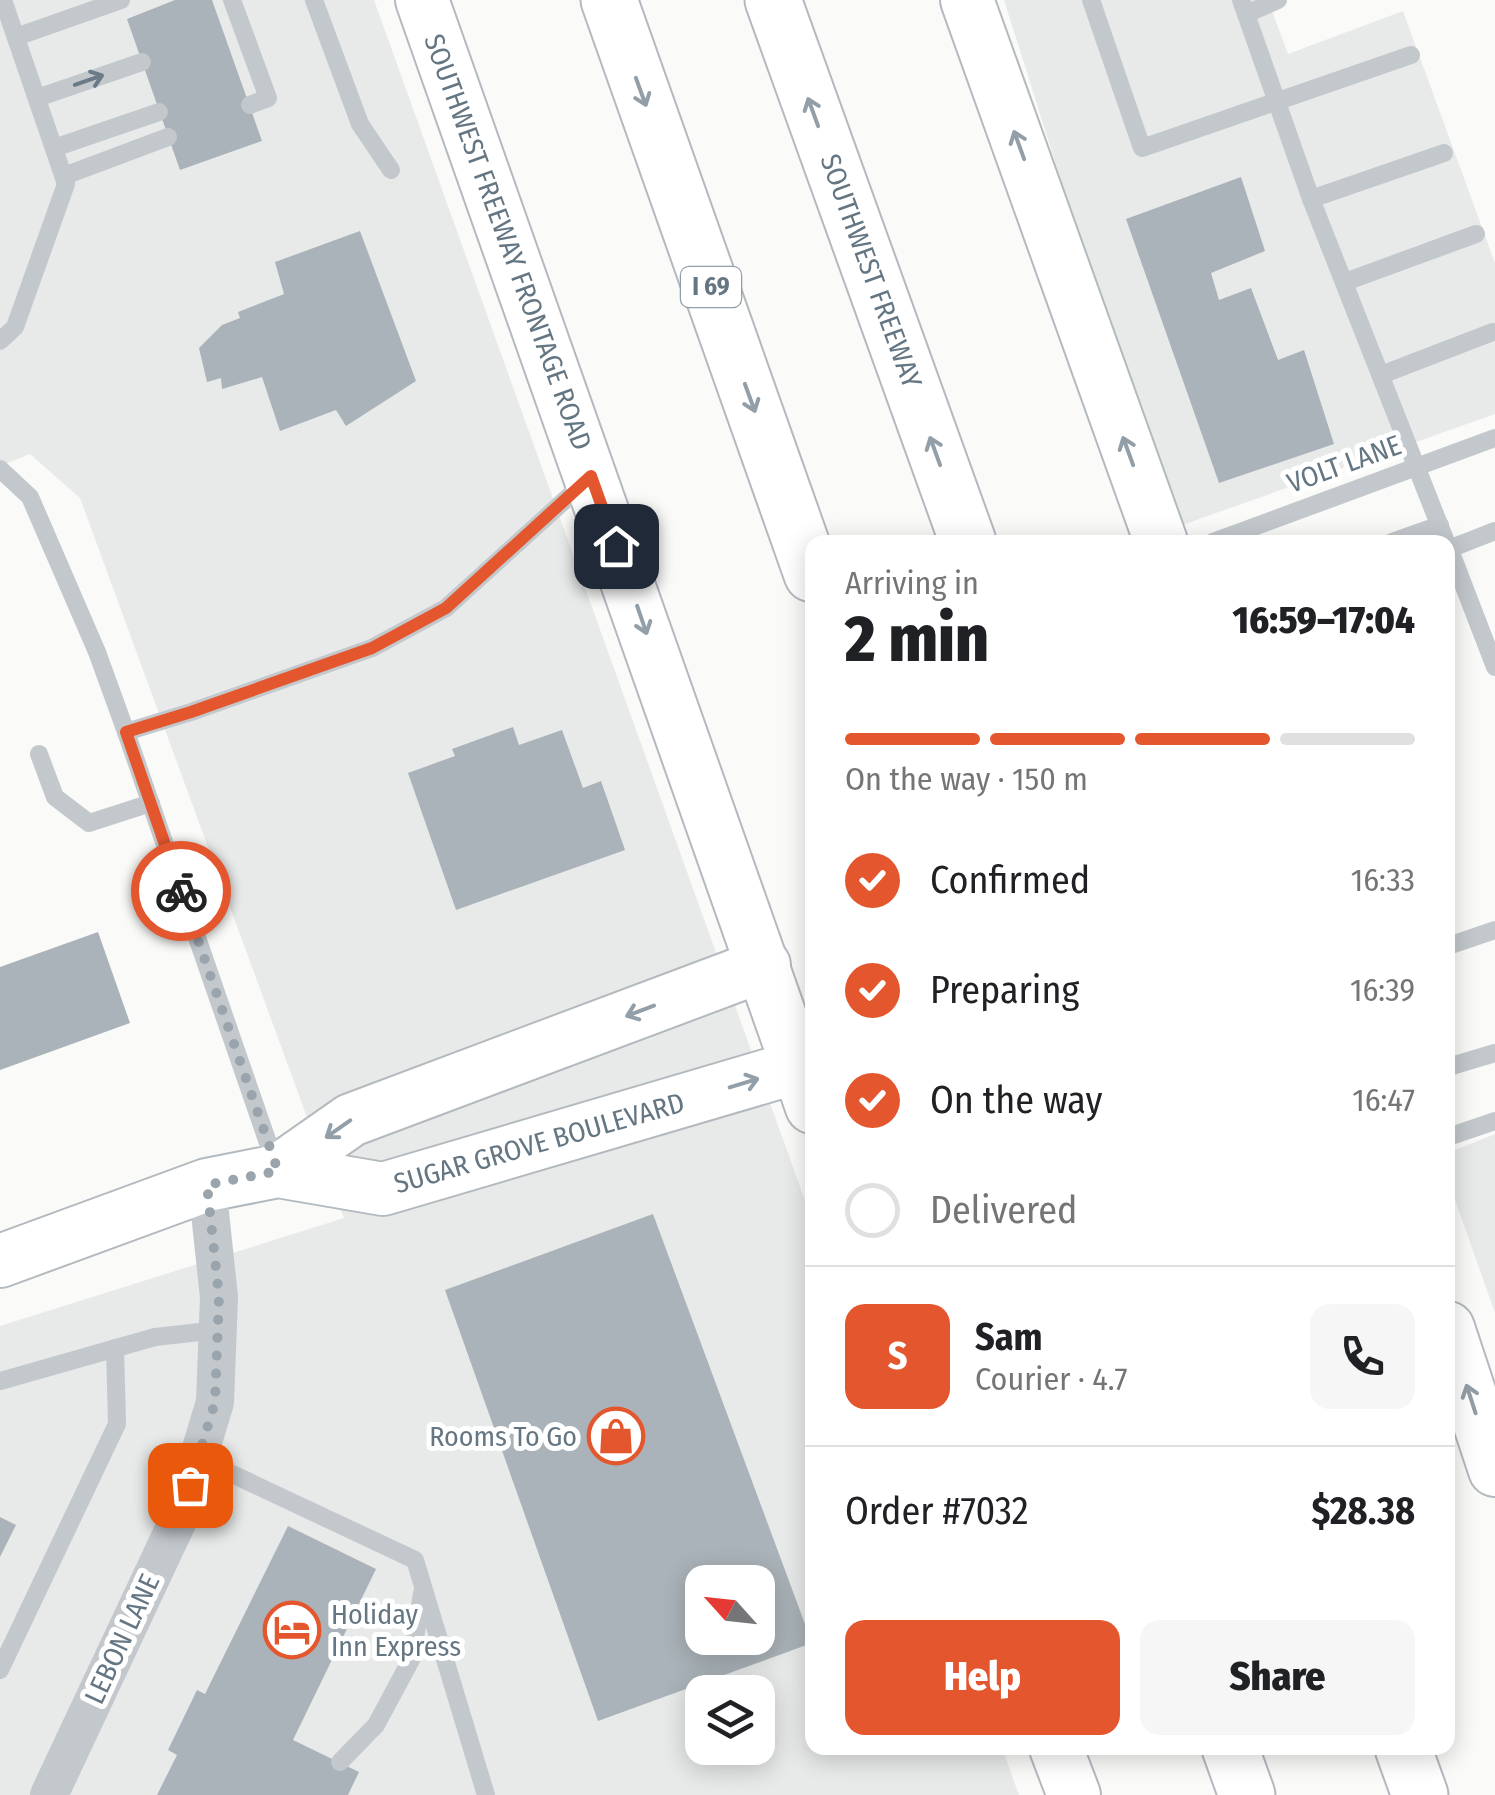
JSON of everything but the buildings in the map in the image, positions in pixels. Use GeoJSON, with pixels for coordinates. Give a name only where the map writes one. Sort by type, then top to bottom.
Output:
{"type":"FeatureCollection","features":[{"type":"Feature","properties":{"kind":"highway","name":"I 69"},"geometry":{"type":"LineString","coordinates":[[608,0],[805,554]]}},
{"type":"Feature","properties":{"kind":"highway","name":"SOUTHWEST FREEWAY"},"geometry":{"type":"LineString","coordinates":[[773,0],[965,535]]}},
{"type":"Feature","properties":{"kind":"highway"},"geometry":{"type":"LineString","coordinates":[[1232,1755],[1246,1795]]}},
{"type":"Feature","properties":{"kind":"highway"},"geometry":{"type":"LineString","coordinates":[[1406,1755],[1420,1795]]}},
{"type":"Feature","properties":{"kind":"main road","name":"SOUTHWEST FREEWAY FRONTAGE ROAD"},"geometry":{"type":"LineString","coordinates":[[422,0],[805,1087]]}},
{"type":"Feature","properties":{"kind":"main road"},"geometry":{"type":"LineString","coordinates":[[967,0],[1158,535]]}},
{"type":"Feature","properties":{"kind":"main road","name":"SUGAR GROVE BOULEVARD"},"geometry":{"type":"LineString","coordinates":[[278,1171],[350,1120],[764,965]]}},
{"type":"Feature","properties":{"kind":"main road","name":"SUGAR GROVE BOULEVARD"},"geometry":{"type":"LineString","coordinates":[[0,1261],[207,1185],[278,1171],[383,1189],[805,1087]]}},
{"type":"Feature","properties":{"kind":"main road"},"geometry":{"type":"LineString","coordinates":[[1455,1349],[1495,1470]]}},
{"type":"Feature","properties":{"kind":"main road"},"geometry":{"type":"LineString","coordinates":[[1059,1755],[1074,1795]]}},
{"type":"Feature","properties":{"kind":"street","name":"LEBON LANE"},"geometry":{"type":"LineString","coordinates":[[48,1795],[182,1512],[215,1402],[219,1297],[207,1185]]}},
{"type":"Feature","properties":{"kind":"lane"},"geometry":{"type":"LineString","coordinates":[[16,38],[121,0]]}},
{"type":"Feature","properties":{"kind":"lane"},"geometry":{"type":"LineString","coordinates":[[232,0],[232,27],[250,77],[268,98],[250,105]]}},
{"type":"Feature","properties":{"kind":"lane"},"geometry":{"type":"LineString","coordinates":[[314,0],[360,124],[391,170]]}},
{"type":"Feature","properties":{"kind":"lane"},"geometry":{"type":"LineString","coordinates":[[1091,0],[1142,148],[1411,55]]}},
{"type":"Feature","properties":{"kind":"lane"},"geometry":{"type":"LineString","coordinates":[[1278,0],[1244,7],[1312,199],[1444,535]]}},
{"type":"Feature","properties":{"kind":"lane"},"geometry":{"type":"LineString","coordinates":[[0,342],[14,327],[66,184],[16,38],[10,2]]}},
{"type":"Feature","properties":{"kind":"lane"},"geometry":{"type":"LineString","coordinates":[[36,98],[142,62]]}},
{"type":"Feature","properties":{"kind":"lane"},"geometry":{"type":"LineString","coordinates":[[54,148],[159,112]]}},
{"type":"Feature","properties":{"kind":"lane"},"geometry":{"type":"LineString","coordinates":[[64,176],[168,137]]}},
{"type":"Feature","properties":{"kind":"lane"},"geometry":{"type":"LineString","coordinates":[[1312,199],[1444,153]]}},
{"type":"Feature","properties":{"kind":"lane"},"geometry":{"type":"LineString","coordinates":[[1345,282],[1476,234]]}},
{"type":"Feature","properties":{"kind":"lane"},"geometry":{"type":"LineString","coordinates":[[1381,374],[1493,332]]}},
{"type":"Feature","properties":{"kind":"lane","name":"VOLT LANE"},"geometry":{"type":"LineString","coordinates":[[1232,535],[1495,438]]}},
{"type":"Feature","properties":{"kind":"lane"},"geometry":{"type":"LineString","coordinates":[[0,468],[30,497],[97,652],[278,1171]]}},
{"type":"Feature","properties":{"kind":"lane"},"geometry":{"type":"LineString","coordinates":[[126,732],[372,648],[446,608],[591,476]]}},
{"type":"Feature","properties":{"kind":"lane"},"geometry":{"type":"LineString","coordinates":[[1455,538],[1495,531]]}},
{"type":"Feature","properties":{"kind":"lane"},"geometry":{"type":"LineString","coordinates":[[1456,594],[1495,667]]}},
{"type":"Feature","properties":{"kind":"lane"},"geometry":{"type":"LineString","coordinates":[[39,754],[54,797],[88,823],[151,804]]}},
{"type":"Feature","properties":{"kind":"lane"},"geometry":{"type":"LineString","coordinates":[[1455,944],[1495,930]]}},
{"type":"Feature","properties":{"kind":"lane"},"geometry":{"type":"LineString","coordinates":[[1455,1065],[1495,1052]]}},
{"type":"Feature","properties":{"kind":"lane"},"geometry":{"type":"LineString","coordinates":[[1455,1135],[1495,1121]]}},
{"type":"Feature","properties":{"kind":"lane"},"geometry":{"type":"LineString","coordinates":[[0,1381],[155,1336],[218,1330]]}},
{"type":"Feature","properties":{"kind":"lane"},"geometry":{"type":"LineString","coordinates":[[0,1670],[117,1424],[115,1348]]}},
{"type":"Feature","properties":{"kind":"lane"},"geometry":{"type":"LineString","coordinates":[[198,1458],[414,1560],[486,1795]]}},
{"type":"Feature","properties":{"kind":"lane"},"geometry":{"type":"LineString","coordinates":[[340,1762],[376,1725],[412,1658],[423,1586]]}},
{"type":"Feature","properties":{"kind":"shaded area"},"geometry":{"type":"Polygon","coordinates":[[[0,0],[374,0],[805,1201],[805,1755],[1005,1755],[1019,1795],[0,1795],[0,1326],[344,1218],[80,498],[30,454],[0,466],[0,0]]]}},
{"type":"Feature","properties":{"kind":"shaded area"},"geometry":{"type":"Polygon","coordinates":[[[1004,0],[1268,0],[1288,54],[1403,11],[1495,263],[1495,414],[1171,529],[1004,0]]]}},
{"type":"Feature","properties":{"kind":"shaded area"},"geometry":{"type":"Polygon","coordinates":[[[1495,1134],[1495,1313],[1455,1200],[1455,1150],[1495,1134]]]}},
{"type":"Feature","properties":{"kind":"way so far"},"geometry":{"type":"LineString","coordinates":[[181,891],[278,1171],[207,1185],[219,1297],[215,1402],[190,1485]]}},
{"type":"Feature","properties":{"kind":"place","name":"Rooms To Go"},"geometry":{"type":"Point","coordinates":[616,1436]}},
{"type":"Feature","properties":{"kind":"place","name":"Holiday Inn Express"},"geometry":{"type":"Point","coordinates":[292,1630]}},
{"type":"Feature","properties":{"kind":"route"},"geometry":{"type":"LineString","coordinates":[[181,891],[126,732],[372,648],[446,608],[591,476],[616,546]]}}]}
